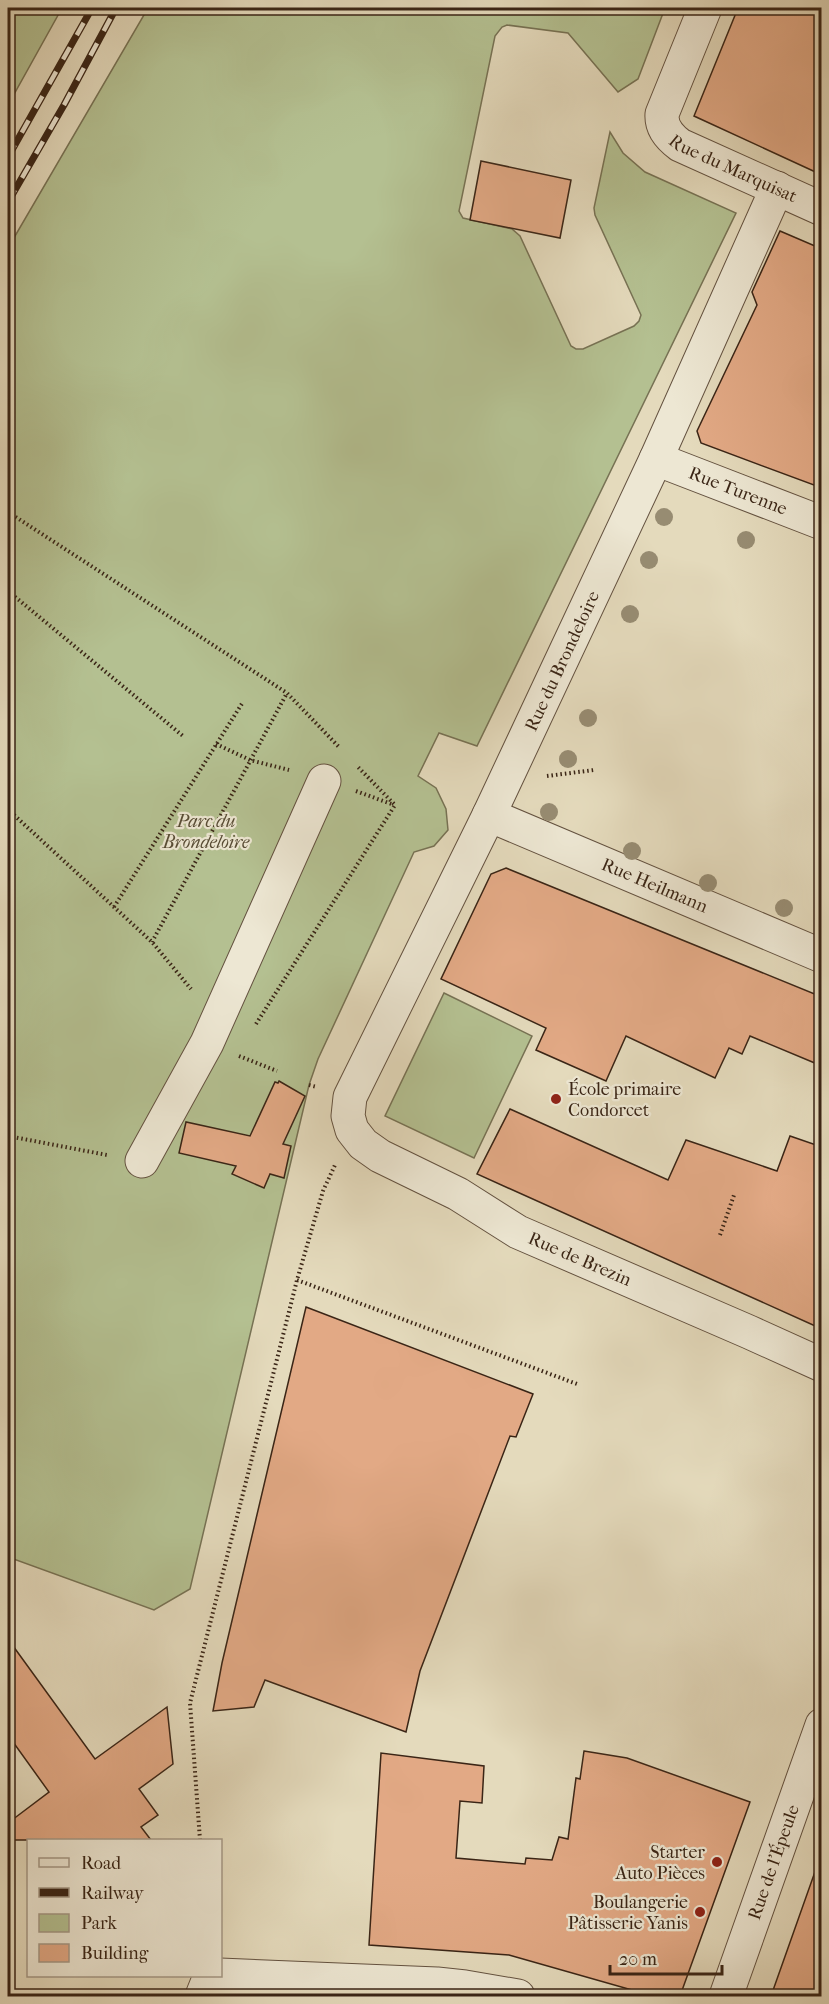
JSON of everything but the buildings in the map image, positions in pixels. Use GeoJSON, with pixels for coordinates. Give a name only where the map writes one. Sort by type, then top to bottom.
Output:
{"type":"FeatureCollection","features":[{"type":"Feature","properties":{"kind":"street","name":"Rue du Marquisat"},"geometry":{"type":"LineString","coordinates":[[705,8],[662,114],[663,126],[674,141],[680,145],[822,209]]}},
{"type":"Feature","properties":{"kind":"street","name":"Rue du Brondeloire"},"geometry":{"type":"LineString","coordinates":[[352,1130],[348,1116],[350,1097],[489,815],[656,459],[777,188]]}},
{"type":"Feature","properties":{"kind":"street","name":"Rue Turenne"},"geometry":{"type":"LineString","coordinates":[[656,459],[822,523]]}},
{"type":"Feature","properties":{"kind":"street"},"geometry":{"type":"LineString","coordinates":[[142,1161],[207,1043],[324,781]]}},
{"type":"Feature","properties":{"kind":"street","name":"Rue Heilmann"},"geometry":{"type":"LineString","coordinates":[[489,815],[822,956]]}},
{"type":"Feature","properties":{"kind":"street","name":"Rue de Brezin"},"geometry":{"type":"LineString","coordinates":[[352,1130],[363,1144],[380,1156],[458,1194],[518,1232],[822,1365]]}},
{"type":"Feature","properties":{"kind":"street","name":"Rue de l'Épeule"},"geometry":{"type":"LineString","coordinates":[[726,1996],[822,1725]]}},
{"type":"Feature","properties":{"kind":"street"},"geometry":{"type":"LineString","coordinates":[[222,1975],[435,1990],[465,1987],[518,1996]]}},
{"type":"Feature","properties":{"kind":"street"},"geometry":{"type":"LineString","coordinates":[[201,1996],[210,1977]]}},
{"type":"Feature","properties":{"kind":"path"},"geometry":{"type":"LineString","coordinates":[[8,512],[286,693],[341,749]]}},
{"type":"Feature","properties":{"kind":"path"},"geometry":{"type":"LineString","coordinates":[[8,591],[183,736]]}},
{"type":"Feature","properties":{"kind":"path"},"geometry":{"type":"LineString","coordinates":[[152,942],[286,693]]}},
{"type":"Feature","properties":{"kind":"path"},"geometry":{"type":"LineString","coordinates":[[114,907],[243,702]]}},
{"type":"Feature","properties":{"kind":"path"},"geometry":{"type":"LineString","coordinates":[[14,815],[152,942],[218,1020],[257,1025],[395,805],[356,765]]}},
{"type":"Feature","properties":{"kind":"path"},"geometry":{"type":"LineString","coordinates":[[200,1839],[190,1703],[297,1280],[323,1191],[352,1130]]}},
{"type":"Feature","properties":{"kind":"path"},"geometry":{"type":"LineString","coordinates":[[8,1136],[142,1161]]}},
{"type":"Feature","properties":{"kind":"path"},"geometry":{"type":"LineString","coordinates":[[720,1235],[734,1195]]}},
{"type":"Feature","properties":{"kind":"path"},"geometry":{"type":"LineString","coordinates":[[297,1280],[577,1384]]}},
{"type":"Feature","properties":{"kind":"green space"},"geometry":{"type":"Polygon","coordinates":[[[8,8],[62,8],[8,105],[8,8]]]}},
{"type":"Feature","properties":{"kind":"green space","name":"Parc du Brondeloire"},"geometry":{"type":"Polygon","coordinates":[[[148,8],[665,8],[638,79],[618,92],[568,33],[507,25],[502,27],[495,36],[459,211],[463,218],[512,229],[520,236],[571,346],[576,349],[583,349],[634,326],[641,315],[595,215],[594,208],[610,132],[623,153],[645,172],[736,213],[477,746],[439,733],[418,776],[436,788],[446,809],[448,830],[434,846],[414,852],[318,1059],[309,1085],[190,1589],[154,1610],[8,1557],[8,248],[148,8]]]}},
{"type":"Feature","properties":{"kind":"green space"},"geometry":{"type":"Polygon","coordinates":[[[444,993],[532,1036],[474,1158],[385,1116],[444,993]]]}},
{"type":"Feature","properties":{"kind":"railway"},"geometry":{"type":"LineString","coordinates":[[8,157],[92,8]]}},
{"type":"Feature","properties":{"kind":"railway"},"geometry":{"type":"LineString","coordinates":[[8,202],[116,8]]}},
{"type":"Feature","properties":{"kind":"place","name":"École primaire Condorcet"},"geometry":{"type":"Point","coordinates":[556,1099]}},
{"type":"Feature","properties":{"kind":"place","name":"Starter Auto Pièces"},"geometry":{"type":"Point","coordinates":[717,1862]}},
{"type":"Feature","properties":{"kind":"place","name":"Boulangerie Pâtisserie Yanis"},"geometry":{"type":"Point","coordinates":[700,1912]}}]}
